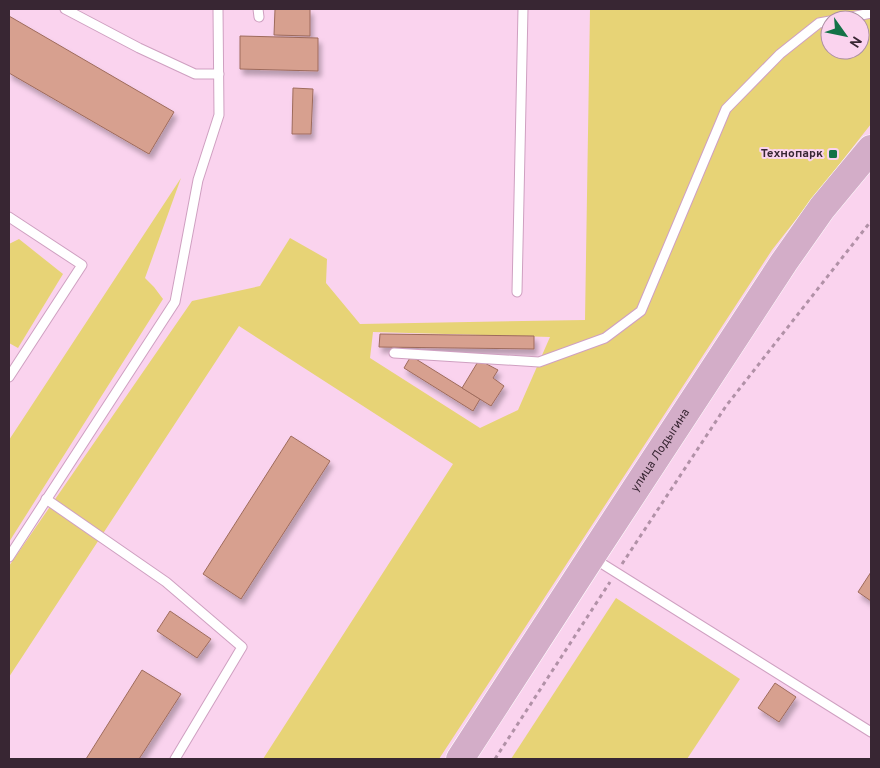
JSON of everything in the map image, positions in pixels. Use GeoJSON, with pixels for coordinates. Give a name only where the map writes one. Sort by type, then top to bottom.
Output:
{"type":"FeatureCollection","features":[{"type":"Feature","properties":{"kind":"main road","name":"улица Лодыгина"},"geometry":{"type":"LineString","coordinates":[[460,759],[784,262],[822,208],[871,149]]}},
{"type":"Feature","properties":{"kind":"lane"},"geometry":{"type":"LineString","coordinates":[[65,9],[139,48],[195,74],[219,74]]}},
{"type":"Feature","properties":{"kind":"lane"},"geometry":{"type":"LineString","coordinates":[[9,557],[175,302],[198,180],[219,115],[218,9]]}},
{"type":"Feature","properties":{"kind":"lane"},"geometry":{"type":"LineString","coordinates":[[518,292],[523,9]]}},
{"type":"Feature","properties":{"kind":"lane"},"geometry":{"type":"LineString","coordinates":[[394,353],[539,362],[605,338],[641,311],[726,109],[780,54],[820,23]]}},
{"type":"Feature","properties":{"kind":"lane"},"geometry":{"type":"LineString","coordinates":[[9,217],[82,265],[9,377]]}},
{"type":"Feature","properties":{"kind":"lane"},"geometry":{"type":"LineString","coordinates":[[46,499],[166,582],[242,647],[174,759]]}},
{"type":"Feature","properties":{"kind":"lane"},"geometry":{"type":"LineString","coordinates":[[590,557],[871,732]]}},
{"type":"Feature","properties":{"kind":"path"},"geometry":{"type":"LineString","coordinates":[[494,759],[726,406],[871,221]]}},
{"type":"Feature","properties":{"kind":"shaded area"},"geometry":{"type":"Polygon","coordinates":[[[590,9],[871,9],[871,124],[772,250],[439,759],[263,759],[453,464],[239,326],[9,677],[9,566],[192,301],[260,286],[290,238],[327,259],[326,283],[360,324],[585,320],[590,9]],[[373,332],[370,358],[480,428],[518,410],[550,337],[373,332]]]}},
{"type":"Feature","properties":{"kind":"shaded area"},"geometry":{"type":"Polygon","coordinates":[[[181,178],[145,278],[163,299],[9,542],[9,440],[181,178]]]}},
{"type":"Feature","properties":{"kind":"shaded area"},"geometry":{"type":"Polygon","coordinates":[[[19,239],[63,274],[18,348],[9,343],[9,244],[19,239]]]}},
{"type":"Feature","properties":{"kind":"shaded area"},"geometry":{"type":"Polygon","coordinates":[[[616,598],[740,679],[687,759],[511,759],[616,598]]]}},
{"type":"Feature","properties":{"kind":"building"},"geometry":{"type":"Polygon","coordinates":[[[275,9],[310,9],[310,36],[274,35],[275,9]]]}},
{"type":"Feature","properties":{"kind":"building"},"geometry":{"type":"Polygon","coordinates":[[[9,16],[174,112],[149,154],[9,73],[9,16]]]}},
{"type":"Feature","properties":{"kind":"building"},"geometry":{"type":"Polygon","coordinates":[[[240,36],[318,38],[318,71],[240,69],[240,36]]]}},
{"type":"Feature","properties":{"kind":"building"},"geometry":{"type":"Polygon","coordinates":[[[293,88],[313,89],[311,134],[292,134],[293,88]]]}},
{"type":"Feature","properties":{"kind":"building"},"geometry":{"type":"Polygon","coordinates":[[[380,334],[534,336],[534,349],[379,347],[380,334]]]}},
{"type":"Feature","properties":{"kind":"building"},"geometry":{"type":"Polygon","coordinates":[[[411,356],[480,399],[473,411],[404,368],[411,356]]]}},
{"type":"Feature","properties":{"kind":"building"},"geometry":{"type":"Polygon","coordinates":[[[479,360],[498,370],[493,378],[504,386],[491,406],[462,388],[479,360]]]}},
{"type":"Feature","properties":{"kind":"building"},"geometry":{"type":"Polygon","coordinates":[[[291,436],[330,461],[241,599],[203,574],[291,436]]]}},
{"type":"Feature","properties":{"kind":"building"},"geometry":{"type":"Polygon","coordinates":[[[871,572],[871,601],[858,592],[871,572]]]}},
{"type":"Feature","properties":{"kind":"building"},"geometry":{"type":"Polygon","coordinates":[[[170,611],[211,639],[197,658],[157,631],[170,611]]]}},
{"type":"Feature","properties":{"kind":"building"},"geometry":{"type":"Polygon","coordinates":[[[142,670],[181,694],[139,759],[86,759],[142,670]]]}},
{"type":"Feature","properties":{"kind":"building"},"geometry":{"type":"Polygon","coordinates":[[[775,683],[796,697],[779,722],[758,708],[775,683]]]}},
{"type":"Feature","properties":{"kind":"place","name":"Технопарк"},"geometry":{"type":"Point","coordinates":[833,154]}}]}
